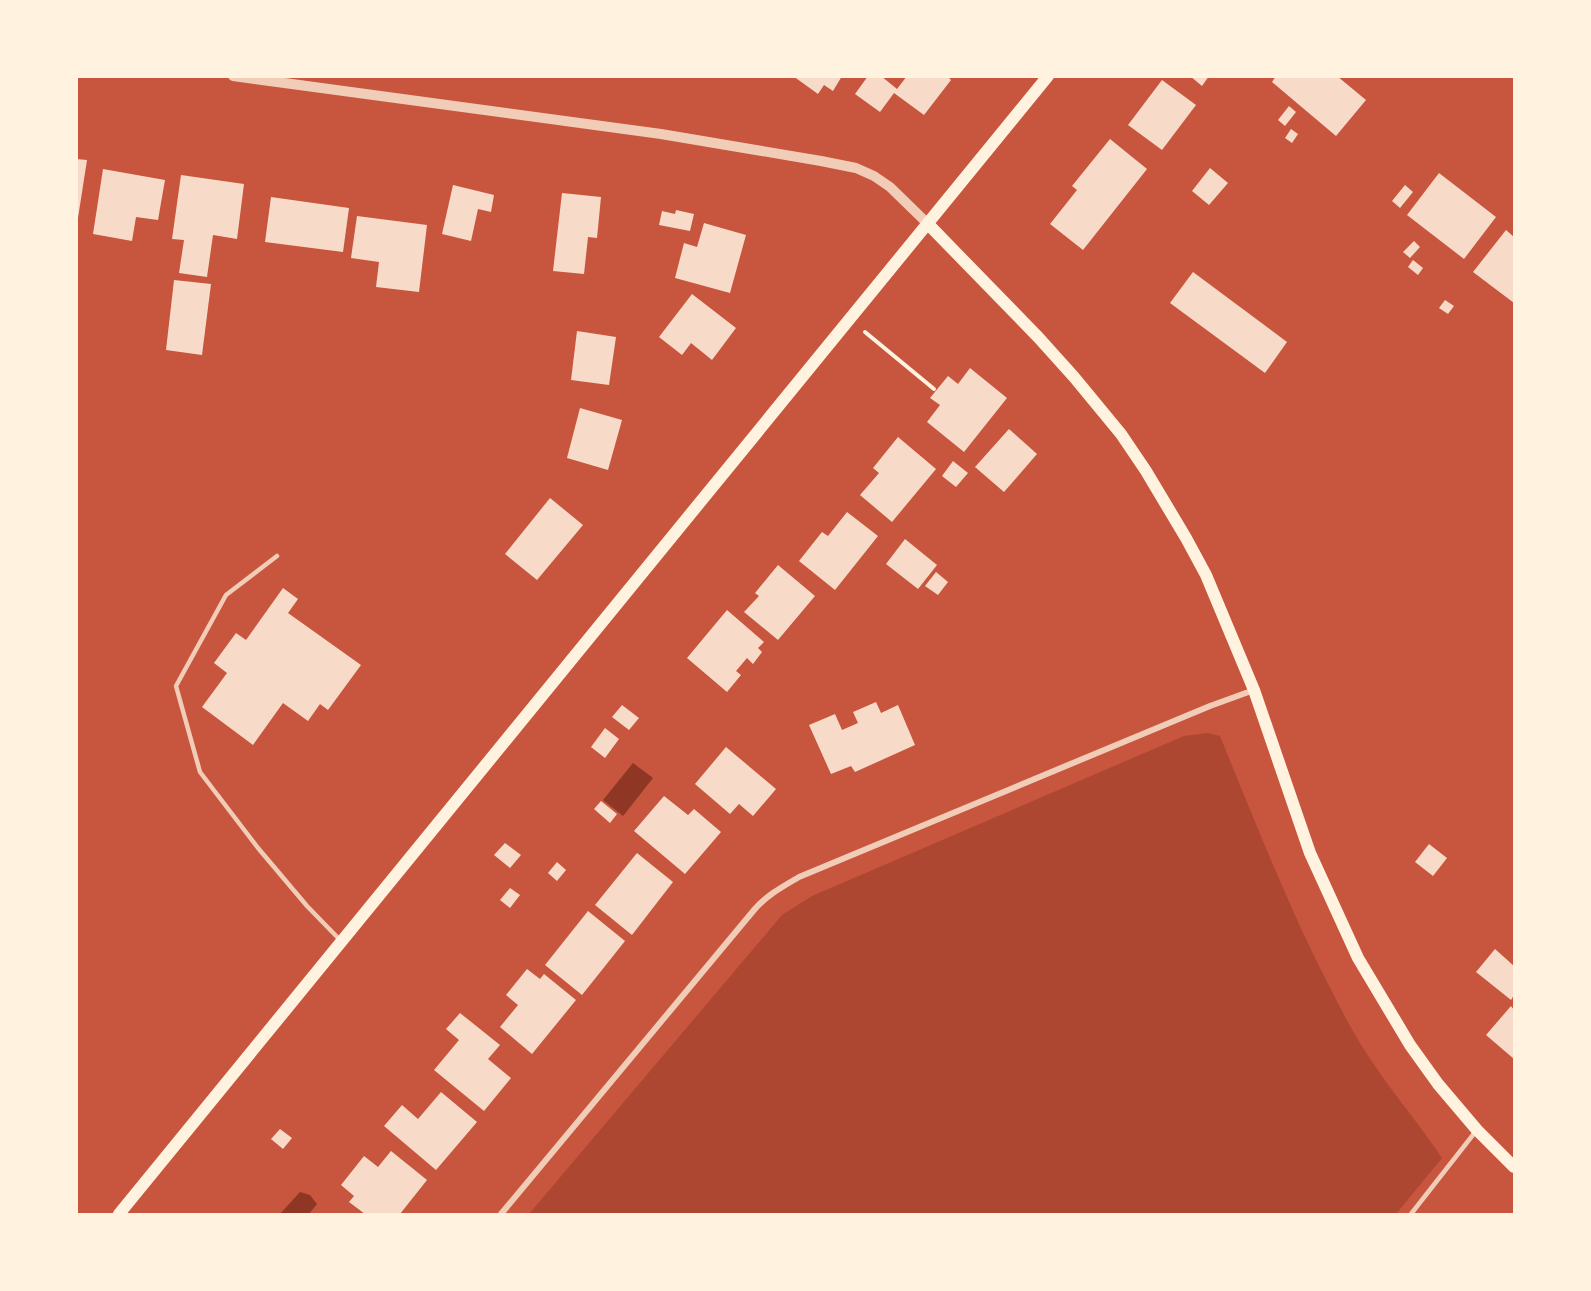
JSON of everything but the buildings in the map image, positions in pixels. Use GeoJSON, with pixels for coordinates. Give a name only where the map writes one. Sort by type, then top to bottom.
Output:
{"type":"FeatureCollection","features":[{"type":"Feature","properties":{"kind":"main road"},"geometry":{"type":"LineString","coordinates":[[119,1215],[1048,76]]}},
{"type":"Feature","properties":{"kind":"main road"},"geometry":{"type":"LineString","coordinates":[[928,224],[1083,386],[1121,434],[1168,506],[1206,574],[1254,690],[1310,853],[1358,958],[1410,1045],[1438,1084],[1477,1130],[1515,1167]]}},
{"type":"Feature","properties":{"kind":"street"},"geometry":{"type":"LineString","coordinates":[[233,76],[661,134],[856,168],[890,187],[928,224]]}},
{"type":"Feature","properties":{"kind":"street"},"geometry":{"type":"LineString","coordinates":[[501,1215],[754,910],[774,891],[809,873],[1210,706],[1254,690]]}},
{"type":"Feature","properties":{"kind":"lane"},"geometry":{"type":"LineString","coordinates":[[278,556],[226,595],[176,686],[200,772],[258,848],[307,906],[341,941]]}},
{"type":"Feature","properties":{"kind":"lane"},"geometry":{"type":"LineString","coordinates":[[1411,1215],[1477,1130]]}},
{"type":"Feature","properties":{"kind":"path"},"geometry":{"type":"LineString","coordinates":[[850,320],[934,389]]}},
{"type":"Feature","properties":{"kind":"shaded area"},"geometry":{"type":"Polygon","coordinates":[[[1208,733],[1220,736],[1291,906],[1348,1023],[1379,1072],[1442,1158],[1396,1214],[529,1214],[782,915],[812,896],[1184,736],[1208,733]]]}},
{"type":"Feature","properties":{"kind":"shaded area"},"geometry":{"type":"Polygon","coordinates":[[[633,763],[653,778],[623,816],[603,800],[633,763]]]}},
{"type":"Feature","properties":{"kind":"shaded area"},"geometry":{"type":"Polygon","coordinates":[[[300,1192],[310,1195],[317,1204],[309,1214],[280,1214],[300,1192]]]}}]}
